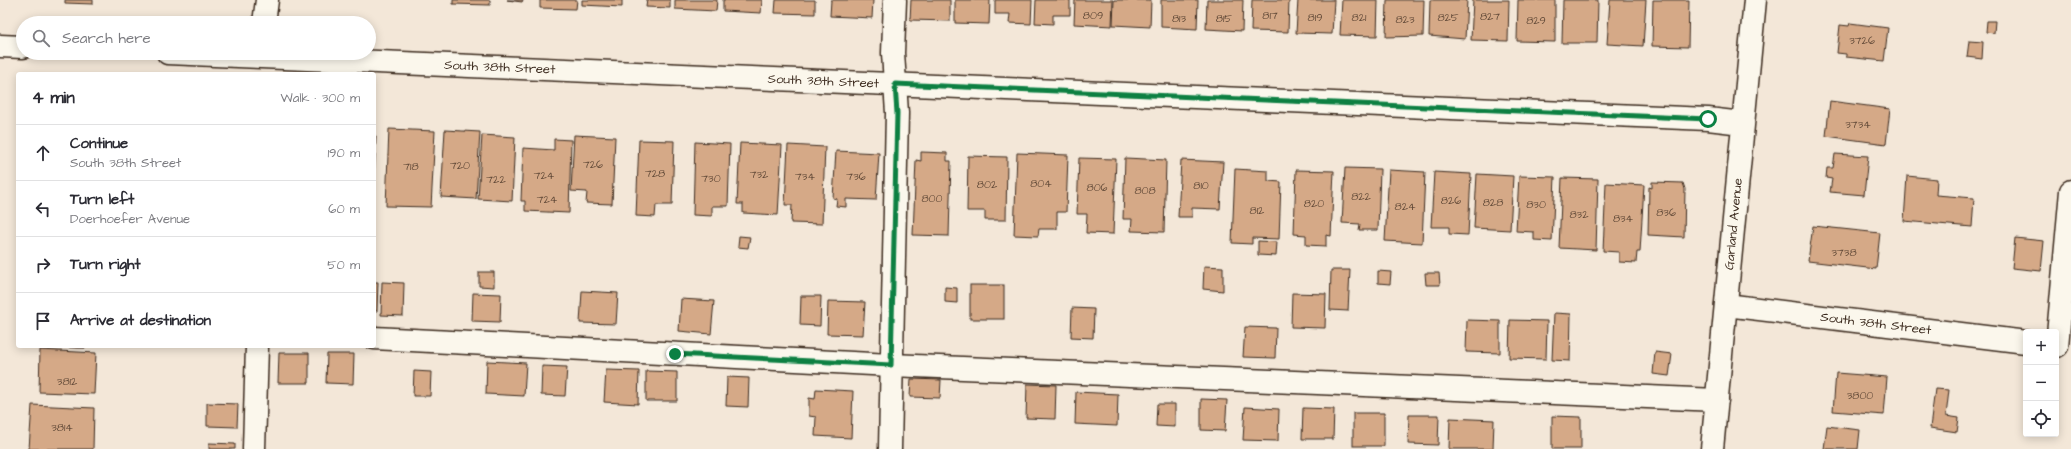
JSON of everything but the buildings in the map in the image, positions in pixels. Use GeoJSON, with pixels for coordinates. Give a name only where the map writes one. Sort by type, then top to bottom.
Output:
{"type":"FeatureCollection","features":[{"type":"Feature","properties":{"kind":"street"},"geometry":{"type":"LineString","coordinates":[[265,16],[267,0]]}},
{"type":"Feature","properties":{"kind":"street"},"geometry":{"type":"LineString","coordinates":[[890,449],[897,113],[893,53],[895,0]]}},
{"type":"Feature","properties":{"kind":"street","name":"Garland Avenue"},"geometry":{"type":"LineString","coordinates":[[1712,449],[1742,123],[1755,0]]}},
{"type":"Feature","properties":{"kind":"street"},"geometry":{"type":"LineString","coordinates":[[0,46],[16,47]]}},
{"type":"Feature","properties":{"kind":"street","name":"South 38th Street"},"geometry":{"type":"LineString","coordinates":[[248,60],[895,84],[1708,119],[1742,123]]}},
{"type":"Feature","properties":{"kind":"street"},"geometry":{"type":"LineString","coordinates":[[2061,346],[2071,191]]}},
{"type":"Feature","properties":{"kind":"street","name":"South 38th Street"},"geometry":{"type":"LineString","coordinates":[[1726,305],[2023,342]]}},
{"type":"Feature","properties":{"kind":"street"},"geometry":{"type":"LineString","coordinates":[[376,338],[891,365],[1717,400]]}},
{"type":"Feature","properties":{"kind":"street"},"geometry":{"type":"LineString","coordinates":[[254,449],[257,348]]}},
{"type":"Feature","properties":{"kind":"route"},"geometry":{"type":"LineString","coordinates":[[675,354],[891,365],[897,113],[895,84],[1708,119]]}}]}
